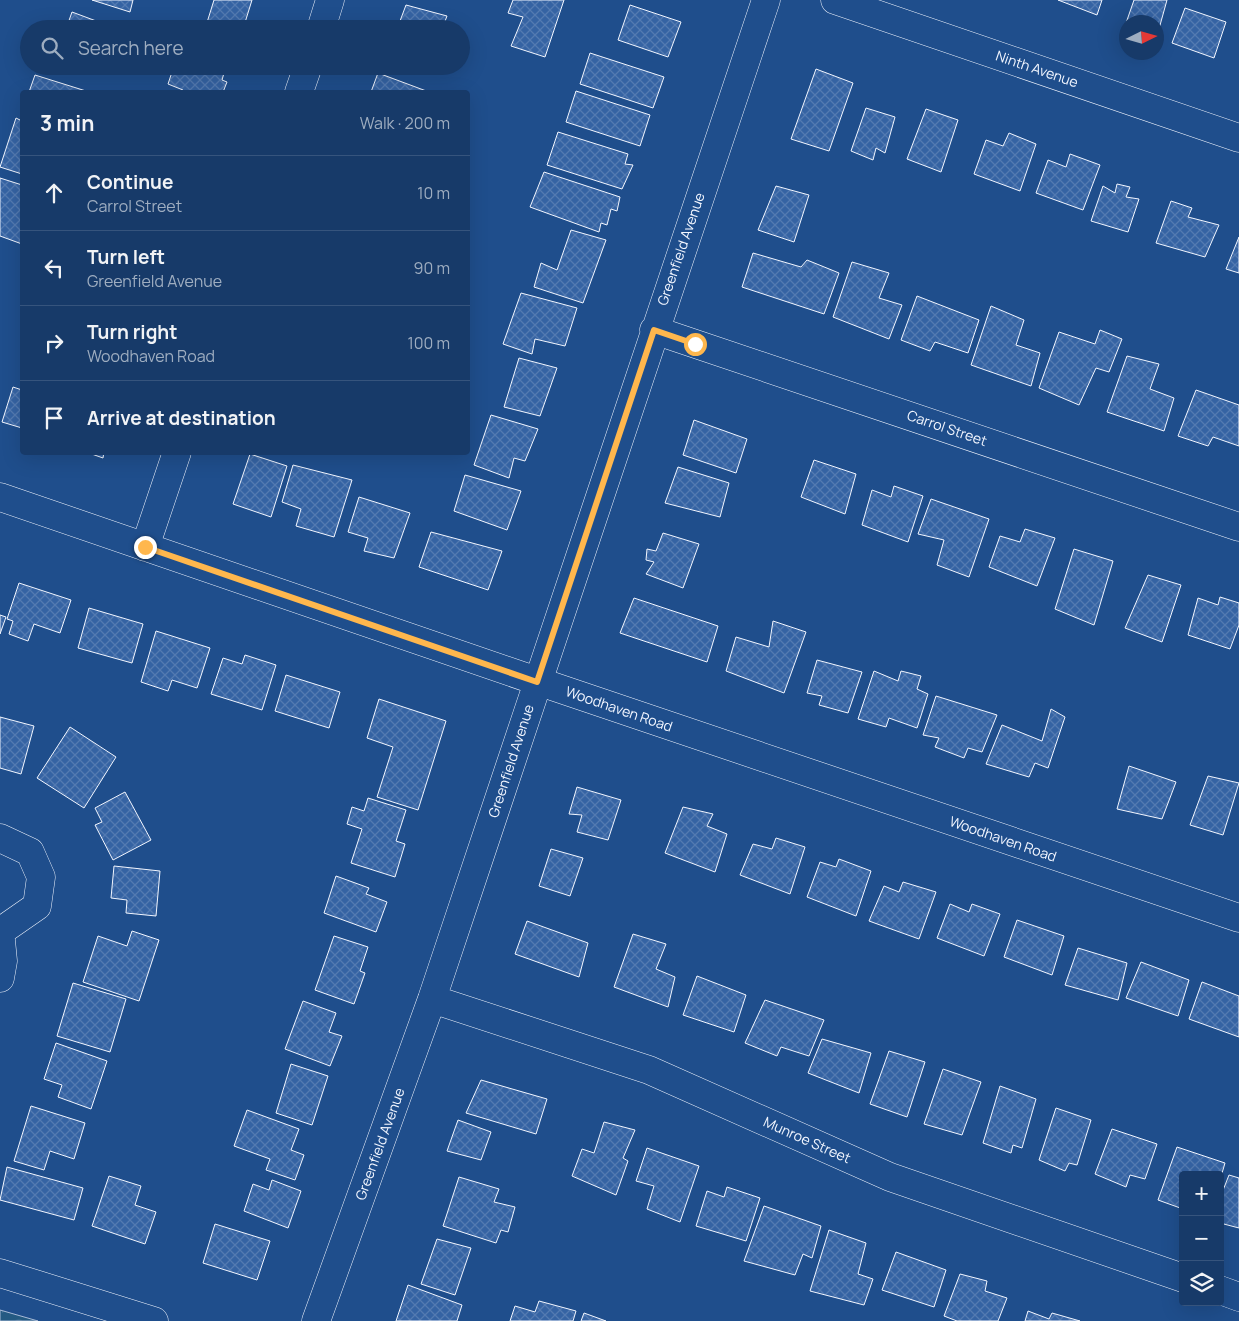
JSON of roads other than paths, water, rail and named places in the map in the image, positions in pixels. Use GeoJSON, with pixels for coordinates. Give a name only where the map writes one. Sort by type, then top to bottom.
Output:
{"type":"FeatureCollection","features":[{"type":"Feature","properties":{"kind":"street"},"geometry":{"type":"LineString","coordinates":[[323,20],[330,0]]}},
{"type":"Feature","properties":{"kind":"street","name":"Greenfield Avenue"},"geometry":{"type":"LineString","coordinates":[[316,1321],[432,999],[654,330],[766,0]]}},
{"type":"Feature","properties":{"kind":"street","name":"Ninth Avenue"},"geometry":{"type":"LineString","coordinates":[[835,0],[1239,138]]}},
{"type":"Feature","properties":{"kind":"street"},"geometry":{"type":"LineString","coordinates":[[300,90],[305,75]]}},
{"type":"Feature","properties":{"kind":"street","name":"Carrol Street"},"geometry":{"type":"LineString","coordinates":[[654,330],[1239,527]]}},
{"type":"Feature","properties":{"kind":"street"},"geometry":{"type":"LineString","coordinates":[[145,547],[176,455]]}},
{"type":"Feature","properties":{"kind":"street","name":"Woodhaven Road"},"geometry":{"type":"LineString","coordinates":[[0,497],[537,682],[1239,918]]}},
{"type":"Feature","properties":{"kind":"street"},"geometry":{"type":"LineString","coordinates":[[0,838],[30,852],[41,877],[37,906],[0,930],[3,961],[0,978]]}},
{"type":"Feature","properties":{"kind":"street","name":"Munroe Street"},"geometry":{"type":"LineString","coordinates":[[432,999],[648,1070],[890,1177],[1179,1277]]}},
{"type":"Feature","properties":{"kind":"street"},"geometry":{"type":"LineString","coordinates":[[0,1273],[154,1321]]}},
{"type":"Feature","properties":{"kind":"street"},"geometry":{"type":"LineString","coordinates":[[1224,1291],[1239,1297]]}}]}
